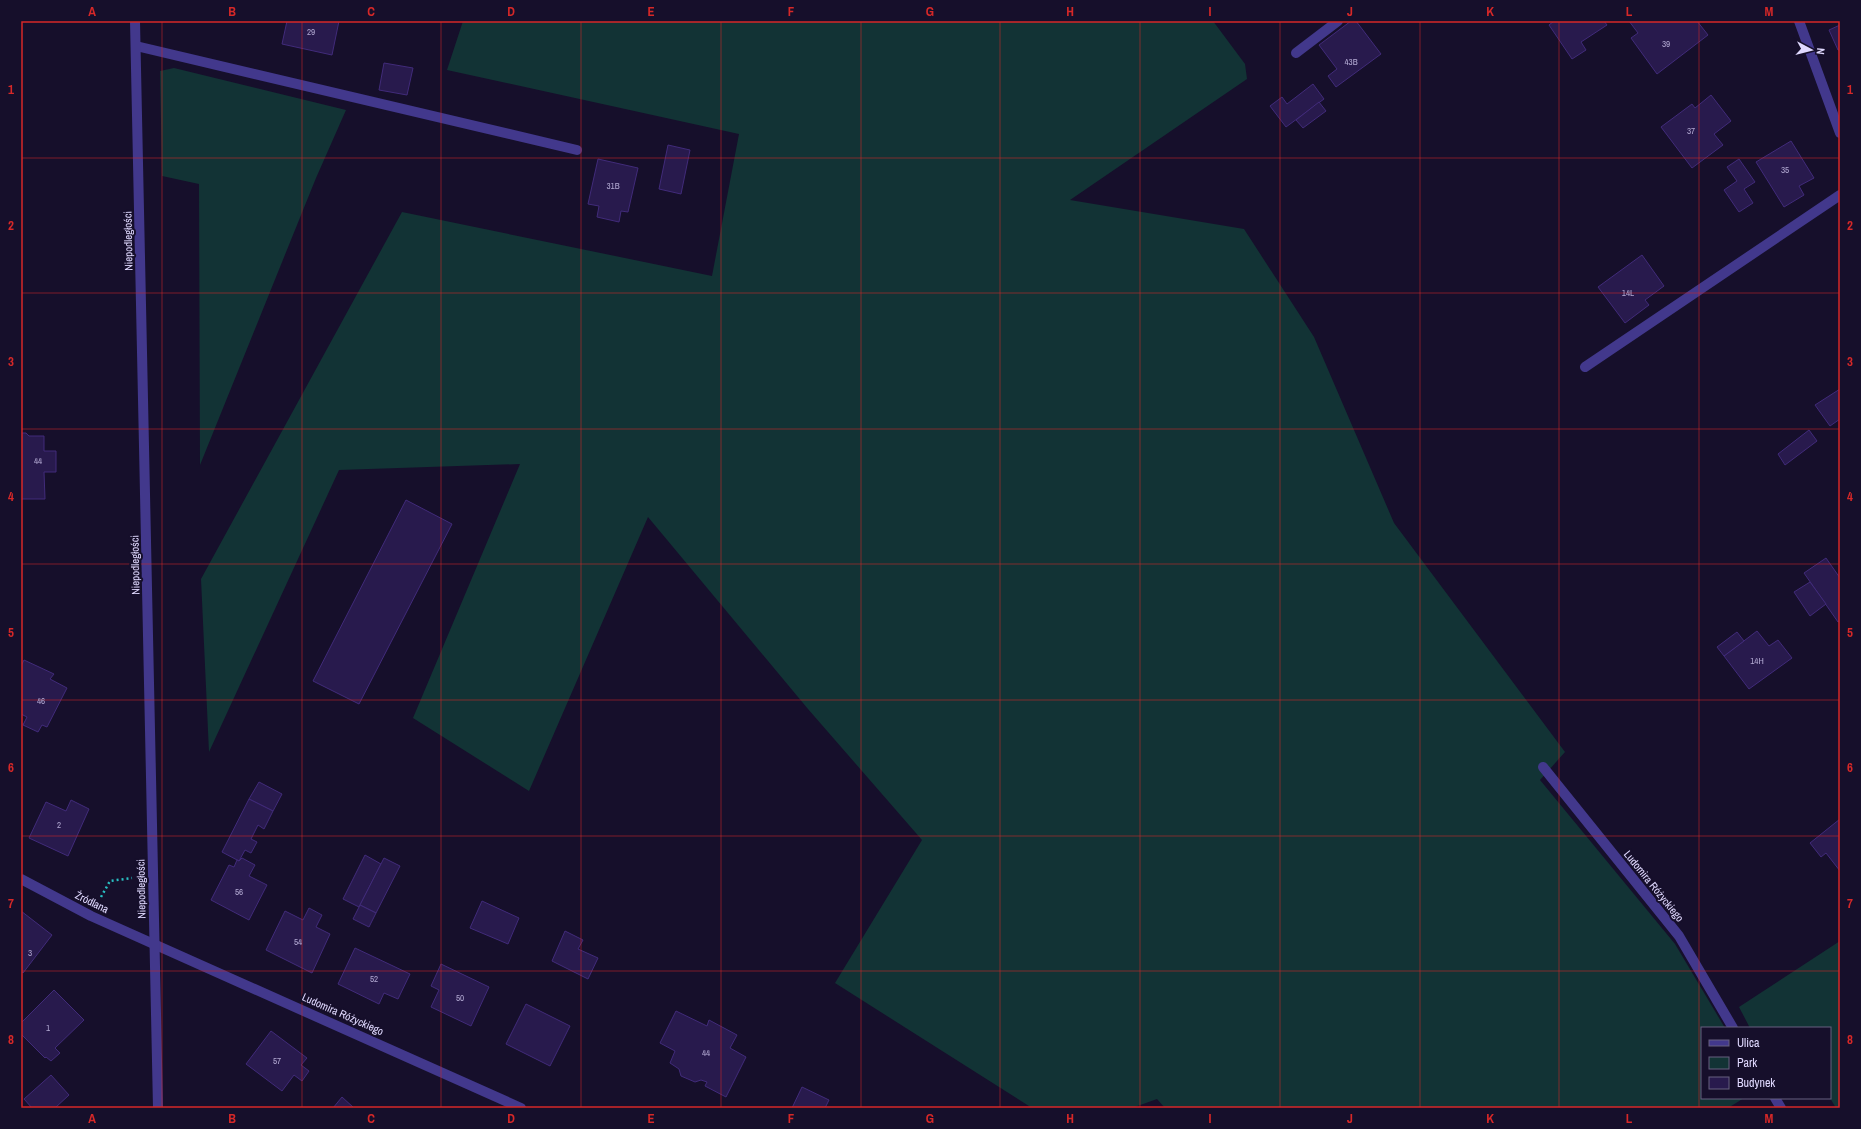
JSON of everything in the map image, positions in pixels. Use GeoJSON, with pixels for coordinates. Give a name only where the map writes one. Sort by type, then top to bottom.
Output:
{"type":"FeatureCollection","features":[{"type":"Feature","properties":{"kind":"street","name":"Niepodległości"},"geometry":{"type":"LineString","coordinates":[[135,21],[158,1108]]}},
{"type":"Feature","properties":{"kind":"street"},"geometry":{"type":"LineString","coordinates":[[1296,53],[1338,21]]}},
{"type":"Feature","properties":{"kind":"street"},"geometry":{"type":"LineString","coordinates":[[1799,21],[1840,133]]}},
{"type":"Feature","properties":{"kind":"street"},"geometry":{"type":"LineString","coordinates":[[136,46],[577,150]]}},
{"type":"Feature","properties":{"kind":"street"},"geometry":{"type":"LineString","coordinates":[[1585,367],[1840,195]]}},
{"type":"Feature","properties":{"kind":"street","name":"Ludomira Różyckiego"},"geometry":{"type":"LineString","coordinates":[[1543,767],[1678,936],[1732,1027]]}},
{"type":"Feature","properties":{"kind":"street","name":"Źródlana"},"geometry":{"type":"LineString","coordinates":[[21,879],[91,916],[155,944]]}},
{"type":"Feature","properties":{"kind":"street","name":"Ludomira Różyckiego"},"geometry":{"type":"LineString","coordinates":[[155,944],[521,1108]]}},
{"type":"Feature","properties":{"kind":"street"},"geometry":{"type":"LineString","coordinates":[[1776,1099],[1781,1108]]}},
{"type":"Feature","properties":{"kind":"path"},"geometry":{"type":"LineString","coordinates":[[91,916],[110,881],[137,878]]}},
{"type":"Feature","properties":{"kind":"green space"},"geometry":{"type":"Polygon","coordinates":[[[463,21],[1213,21],[1245,64],[1247,79],[1070,200],[1244,229],[1314,337],[1394,523],[1565,752],[1540,780],[1675,944],[1724,1027],[1701,1027],[1701,1099],[1742,1099],[1728,1108],[1165,1108],[1157,1099],[1132,1108],[1032,1108],[835,983],[922,840],[808,709],[648,517],[529,791],[413,718],[520,464],[339,470],[209,752],[201,579],[402,212],[712,276],[739,134],[447,70],[463,21]]]}},
{"type":"Feature","properties":{"kind":"green space"},"geometry":{"type":"Polygon","coordinates":[[[174,68],[346,110],[316,178],[200,465],[199,184],[162,176],[160,71],[174,68]]]}},
{"type":"Feature","properties":{"kind":"green space"},"geometry":{"type":"Polygon","coordinates":[[[1840,941],[1840,1108],[1836,1108],[1831,1099],[1831,1027],[1749,1027],[1739,1007],[1840,941]]]}},
{"type":"Feature","properties":{"kind":"building"},"geometry":{"type":"Polygon","coordinates":[[[287,21],[339,21],[332,55],[282,44],[287,21]]]}},
{"type":"Feature","properties":{"kind":"building"},"geometry":{"type":"Polygon","coordinates":[[[1351,21],[1356,21],[1381,54],[1336,87],[1328,76],[1337,69],[1319,45],[1351,21]]]}},
{"type":"Feature","properties":{"kind":"building"},"geometry":{"type":"Polygon","coordinates":[[[1554,21],[1604,21],[1607,25],[1581,42],[1586,50],[1572,59],[1549,25],[1554,21]]]}},
{"type":"Feature","properties":{"kind":"building"},"geometry":{"type":"Polygon","coordinates":[[[1629,21],[1697,21],[1708,35],[1657,74],[1631,38],[1638,33],[1629,21]]]}},
{"type":"Feature","properties":{"kind":"building"},"geometry":{"type":"Polygon","coordinates":[[[1840,25],[1840,50],[1838,50],[1829,30],[1840,25]]]}},
{"type":"Feature","properties":{"kind":"building"},"geometry":{"type":"Polygon","coordinates":[[[384,63],[413,68],[407,95],[379,90],[384,63]]]}},
{"type":"Feature","properties":{"kind":"building"},"geometry":{"type":"Polygon","coordinates":[[[1313,84],[1324,99],[1286,127],[1270,106],[1282,97],[1287,104],[1313,84]]]}},
{"type":"Feature","properties":{"kind":"building"},"geometry":{"type":"Polygon","coordinates":[[[1711,95],[1731,121],[1714,134],[1723,145],[1692,168],[1661,127],[1692,104],[1695,108],[1711,95]]]}},
{"type":"Feature","properties":{"kind":"building"},"geometry":{"type":"Polygon","coordinates":[[[1319,102],[1326,111],[1303,128],[1296,120],[1319,102]]]}},
{"type":"Feature","properties":{"kind":"building"},"geometry":{"type":"Polygon","coordinates":[[[1791,141],[1814,178],[1799,186],[1804,195],[1784,207],[1756,162],[1791,141]]]}},
{"type":"Feature","properties":{"kind":"building"},"geometry":{"type":"Polygon","coordinates":[[[668,145],[690,150],[681,194],[659,189],[668,145]]]}},
{"type":"Feature","properties":{"kind":"building"},"geometry":{"type":"Polygon","coordinates":[[[598,159],[638,168],[628,212],[621,211],[619,222],[597,217],[599,206],[588,204],[598,159]]]}},
{"type":"Feature","properties":{"kind":"building"},"geometry":{"type":"Polygon","coordinates":[[[1739,159],[1755,182],[1744,189],[1753,203],[1739,212],[1724,190],[1737,181],[1727,167],[1739,159]]]}},
{"type":"Feature","properties":{"kind":"building"},"geometry":{"type":"Polygon","coordinates":[[[1642,255],[1664,286],[1645,300],[1649,305],[1625,323],[1598,287],[1642,255]]]}},
{"type":"Feature","properties":{"kind":"building"},"geometry":{"type":"Polygon","coordinates":[[[1840,389],[1840,419],[1830,426],[1815,405],[1840,389]]]}},
{"type":"Feature","properties":{"kind":"building"},"geometry":{"type":"Polygon","coordinates":[[[1809,430],[1817,441],[1785,465],[1778,454],[1809,430]]]}},
{"type":"Feature","properties":{"kind":"building"},"geometry":{"type":"Polygon","coordinates":[[[21,433],[26,433],[29,436],[44,436],[44,451],[56,451],[56,472],[44,472],[45,499],[21,499],[21,433]]]}},
{"type":"Feature","properties":{"kind":"building"},"geometry":{"type":"Polygon","coordinates":[[[406,500],[452,524],[359,704],[313,681],[406,500]]]}},
{"type":"Feature","properties":{"kind":"building"},"geometry":{"type":"Polygon","coordinates":[[[1826,558],[1840,578],[1840,621],[1838,622],[1804,573],[1826,558]]]}},
{"type":"Feature","properties":{"kind":"building"},"geometry":{"type":"Polygon","coordinates":[[[1810,582],[1826,604],[1810,616],[1794,592],[1810,582]]]}},
{"type":"Feature","properties":{"kind":"building"},"geometry":{"type":"Polygon","coordinates":[[[1757,631],[1769,646],[1778,640],[1792,658],[1749,689],[1724,656],[1757,631]]]}},
{"type":"Feature","properties":{"kind":"building"},"geometry":{"type":"Polygon","coordinates":[[[1737,632],[1744,641],[1724,656],[1717,647],[1737,632]]]}},
{"type":"Feature","properties":{"kind":"building"},"geometry":{"type":"Polygon","coordinates":[[[24,660],[54,674],[50,679],[67,688],[47,727],[42,725],[38,732],[23,725],[27,717],[21,714],[21,666],[24,660]]]}},
{"type":"Feature","properties":{"kind":"building"},"geometry":{"type":"Polygon","coordinates":[[[259,782],[282,794],[273,811],[249,799],[259,782]]]}},
{"type":"Feature","properties":{"kind":"building"},"geometry":{"type":"Polygon","coordinates":[[[249,799],[273,811],[264,829],[258,825],[251,839],[257,842],[251,853],[245,850],[239,861],[222,852],[249,799]]]}},
{"type":"Feature","properties":{"kind":"building"},"geometry":{"type":"Polygon","coordinates":[[[71,800],[89,809],[68,856],[29,838],[46,802],[66,811],[71,800]]]}},
{"type":"Feature","properties":{"kind":"building"},"geometry":{"type":"Polygon","coordinates":[[[1840,819],[1840,871],[1826,853],[1821,857],[1810,843],[1840,819]]]}},
{"type":"Feature","properties":{"kind":"building"},"geometry":{"type":"Polygon","coordinates":[[[365,855],[381,864],[359,907],[343,899],[365,855]]]}},
{"type":"Feature","properties":{"kind":"building"},"geometry":{"type":"Polygon","coordinates":[[[242,858],[255,865],[249,876],[267,885],[249,920],[211,900],[229,865],[234,867],[237,860],[239,861],[242,858]]]}},
{"type":"Feature","properties":{"kind":"building"},"geometry":{"type":"Polygon","coordinates":[[[384,858],[400,866],[376,913],[360,905],[384,858]]]}},
{"type":"Feature","properties":{"kind":"building"},"geometry":{"type":"Polygon","coordinates":[[[482,901],[519,918],[508,944],[470,928],[482,901]]]}},
{"type":"Feature","properties":{"kind":"building"},"geometry":{"type":"Polygon","coordinates":[[[360,905],[376,913],[369,927],[353,919],[360,905]]]}},
{"type":"Feature","properties":{"kind":"building"},"geometry":{"type":"Polygon","coordinates":[[[309,908],[322,915],[316,927],[330,934],[312,973],[266,950],[285,911],[303,920],[309,908]]]}},
{"type":"Feature","properties":{"kind":"building"},"geometry":{"type":"Polygon","coordinates":[[[21,911],[52,935],[23,973],[21,971],[21,911]]]}},
{"type":"Feature","properties":{"kind":"building"},"geometry":{"type":"Polygon","coordinates":[[[565,931],[583,940],[578,949],[598,958],[588,979],[552,961],[565,931]]]}},
{"type":"Feature","properties":{"kind":"building"},"geometry":{"type":"Polygon","coordinates":[[[355,948],[410,974],[398,999],[384,993],[379,1004],[338,984],[355,948]]]}},
{"type":"Feature","properties":{"kind":"building"},"geometry":{"type":"Polygon","coordinates":[[[441,964],[489,987],[471,1026],[431,1007],[439,990],[431,986],[441,964]]]}},
{"type":"Feature","properties":{"kind":"building"},"geometry":{"type":"Polygon","coordinates":[[[54,990],[84,1020],[55,1048],[60,1053],[51,1061],[46,1057],[45,1058],[21,1034],[21,1023],[54,990]]]}},
{"type":"Feature","properties":{"kind":"building"},"geometry":{"type":"Polygon","coordinates":[[[526,1004],[570,1026],[550,1066],[506,1044],[526,1004]]]}},
{"type":"Feature","properties":{"kind":"building"},"geometry":{"type":"Polygon","coordinates":[[[676,1011],[707,1026],[709,1020],[737,1035],[730,1048],[746,1057],[726,1097],[705,1086],[707,1082],[701,1080],[695,1082],[681,1076],[679,1069],[670,1063],[675,1051],[660,1043],[676,1011]]]}},
{"type":"Feature","properties":{"kind":"building"},"geometry":{"type":"Polygon","coordinates":[[[271,1031],[307,1058],[301,1065],[309,1071],[302,1081],[294,1075],[282,1091],[246,1064],[271,1031]]]}},
{"type":"Feature","properties":{"kind":"building"},"geometry":{"type":"Polygon","coordinates":[[[51,1075],[69,1095],[55,1108],[32,1108],[24,1099],[51,1075]]]}},
{"type":"Feature","properties":{"kind":"building"},"geometry":{"type":"Polygon","coordinates":[[[802,1087],[829,1100],[825,1108],[792,1108],[802,1087]]]}},
{"type":"Feature","properties":{"kind":"building"},"geometry":{"type":"Polygon","coordinates":[[[342,1097],[354,1108],[333,1108],[342,1097]]]}}]}
